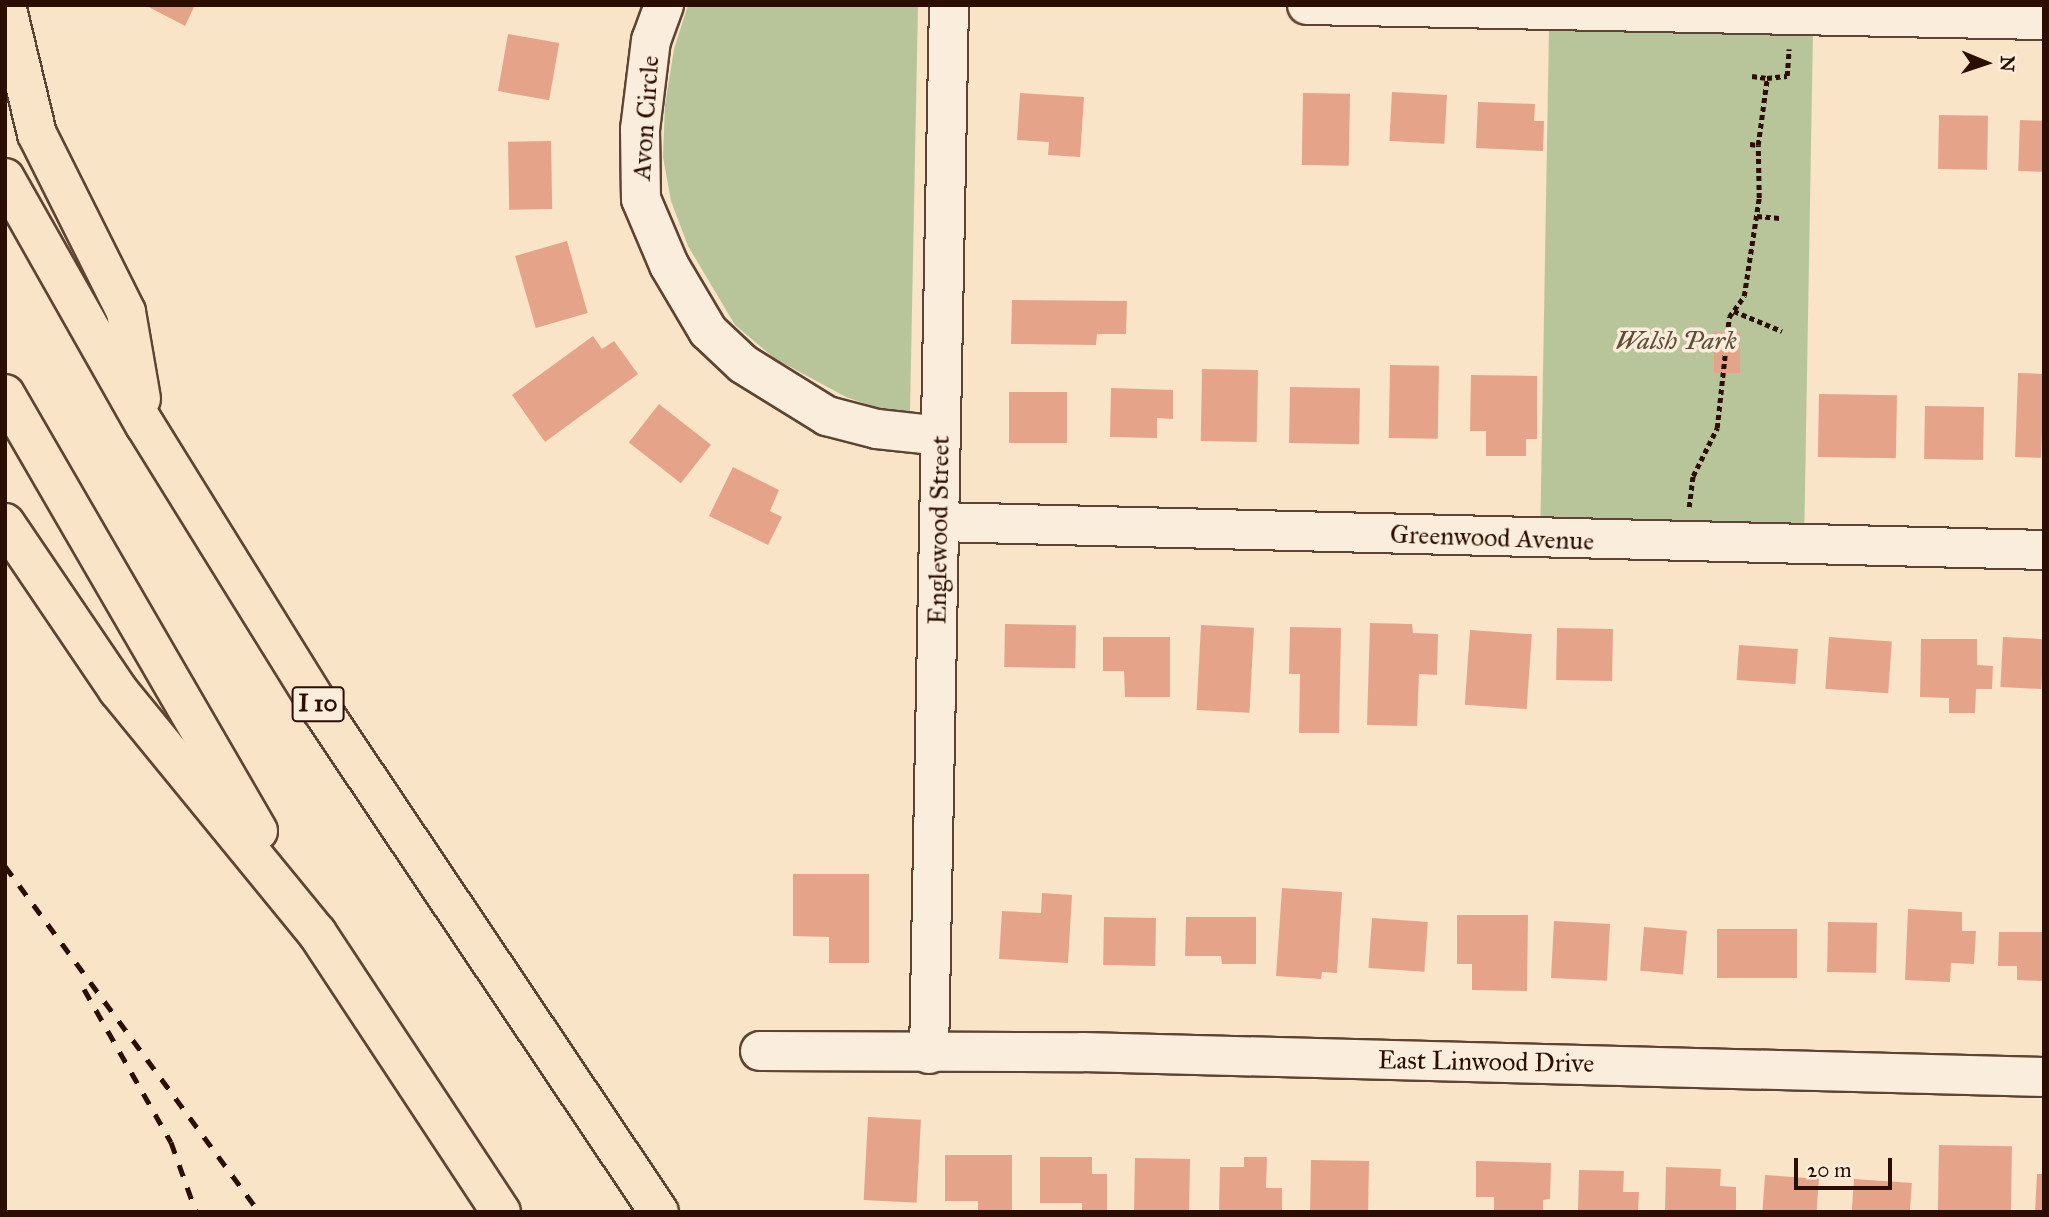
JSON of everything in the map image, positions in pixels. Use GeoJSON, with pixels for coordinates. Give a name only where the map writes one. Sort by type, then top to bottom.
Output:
{"type":"FeatureCollection","features":[{"type":"Feature","properties":{"kind":"highway"},"geometry":{"type":"LineString","coordinates":[[6,5],[37,134],[126,312],[145,425]]}},
{"type":"Feature","properties":{"kind":"highway","name":"I 10"},"geometry":{"type":"LineString","coordinates":[[5,178],[145,425],[323,712],[659,1212]]}},
{"type":"Feature","properties":{"kind":"highway"},"geometry":{"type":"LineString","coordinates":[[5,394],[317,933],[501,1212]]}},
{"type":"Feature","properties":{"kind":"highway"},"geometry":{"type":"LineString","coordinates":[[5,523],[118,690],[317,933]]}},
{"type":"Feature","properties":{"kind":"street","name":"Avon Circle"},"geometry":{"type":"LineString","coordinates":[[664,5],[651,40],[640,129],[641,199],[669,265],[708,331],[743,364],[827,416],[877,429],[941,436]]}},
{"type":"Feature","properties":{"kind":"street","name":"Englewood Street"},"geometry":{"type":"LineString","coordinates":[[929,1054],[949,5]]}},
{"type":"Feature","properties":{"kind":"street"},"geometry":{"type":"LineString","coordinates":[[1307,5],[2044,20]]}},
{"type":"Feature","properties":{"kind":"street","name":"Greenwood Avenue"},"geometry":{"type":"LineString","coordinates":[[939,522],[2044,550]]}},
{"type":"Feature","properties":{"kind":"street","name":"East Linwood Drive"},"geometry":{"type":"LineString","coordinates":[[760,1051],[929,1054],[1083,1052],[2044,1077]]}},
{"type":"Feature","properties":{"kind":"path"},"geometry":{"type":"LineString","coordinates":[[1752,76],[1787,76],[1790,52],[1781,15]]}},
{"type":"Feature","properties":{"kind":"path"},"geometry":{"type":"LineString","coordinates":[[1690,543],[1693,476],[1717,428],[1729,317],[1744,296],[1756,216],[1759,145],[1767,78]]}},
{"type":"Feature","properties":{"kind":"path"},"geometry":{"type":"LineString","coordinates":[[1750,144],[1759,145]]}},
{"type":"Feature","properties":{"kind":"path"},"geometry":{"type":"LineString","coordinates":[[1756,216],[1782,218]]}},
{"type":"Feature","properties":{"kind":"path"},"geometry":{"type":"LineString","coordinates":[[1734,310],[1782,331]]}},
{"type":"Feature","properties":{"kind":"green space"},"geometry":{"type":"Polygon","coordinates":[[[688,5],[918,5],[910,412],[883,410],[846,397],[774,358],[735,325],[688,246],[671,201],[663,157],[665,105],[674,49],[688,5]]]}},
{"type":"Feature","properties":{"kind":"green space","name":"Walsh Park"},"geometry":{"type":"Polygon","coordinates":[[[1549,29],[1813,34],[1804,528],[1540,523],[1549,29]]]}},
{"type":"Feature","properties":{"kind":"building"},"geometry":{"type":"Polygon","coordinates":[[[145,5],[195,5],[185,26],[145,5]]]}},
{"type":"Feature","properties":{"kind":"building"},"geometry":{"type":"Polygon","coordinates":[[[508,34],[559,43],[549,100],[498,91],[508,34]]]}},
{"type":"Feature","properties":{"kind":"building"},"geometry":{"type":"Polygon","coordinates":[[[1392,92],[1447,95],[1444,144],[1389,141],[1392,92]]]}},
{"type":"Feature","properties":{"kind":"building"},"geometry":{"type":"Polygon","coordinates":[[[1020,93],[1084,97],[1080,157],[1048,155],[1049,142],[1017,140],[1020,93]]]}},
{"type":"Feature","properties":{"kind":"building"},"geometry":{"type":"Polygon","coordinates":[[[1303,93],[1350,94],[1349,166],[1302,165],[1303,93]]]}},
{"type":"Feature","properties":{"kind":"building"},"geometry":{"type":"Polygon","coordinates":[[[1478,102],[1535,104],[1534,121],[1544,121],[1543,151],[1476,148],[1478,102]]]}},
{"type":"Feature","properties":{"kind":"building"},"geometry":{"type":"Polygon","coordinates":[[[1939,115],[1988,116],[1987,170],[1938,169],[1939,115]]]}},
{"type":"Feature","properties":{"kind":"building"},"geometry":{"type":"Polygon","coordinates":[[[2020,120],[2044,121],[2042,172],[2018,171],[2020,120]]]}},
{"type":"Feature","properties":{"kind":"building"},"geometry":{"type":"Polygon","coordinates":[[[551,141],[552,209],[509,210],[508,142],[551,141]]]}},
{"type":"Feature","properties":{"kind":"building"},"geometry":{"type":"Polygon","coordinates":[[[567,241],[588,313],[536,328],[515,256],[567,241]]]}},
{"type":"Feature","properties":{"kind":"building"},"geometry":{"type":"Polygon","coordinates":[[[1012,300],[1127,301],[1126,334],[1097,334],[1096,345],[1011,344],[1012,300]]]}},
{"type":"Feature","properties":{"kind":"building"},"geometry":{"type":"Polygon","coordinates":[[[1714,332],[1740,332],[1740,373],[1714,373],[1714,332]]]}},
{"type":"Feature","properties":{"kind":"building"},"geometry":{"type":"Polygon","coordinates":[[[593,336],[602,349],[614,341],[638,374],[545,442],[512,395],[593,336]]]}},
{"type":"Feature","properties":{"kind":"building"},"geometry":{"type":"Polygon","coordinates":[[[1390,365],[1439,366],[1438,439],[1389,438],[1390,365]]]}},
{"type":"Feature","properties":{"kind":"building"},"geometry":{"type":"Polygon","coordinates":[[[1202,369],[1258,370],[1257,442],[1201,441],[1202,369]]]}},
{"type":"Feature","properties":{"kind":"building"},"geometry":{"type":"Polygon","coordinates":[[[2018,373],[2044,374],[2041,458],[2015,457],[2018,373]]]}},
{"type":"Feature","properties":{"kind":"building"},"geometry":{"type":"Polygon","coordinates":[[[1471,375],[1537,376],[1537,439],[1526,439],[1526,456],[1486,456],[1486,431],[1470,431],[1471,375]]]}},
{"type":"Feature","properties":{"kind":"building"},"geometry":{"type":"Polygon","coordinates":[[[1290,387],[1360,388],[1359,444],[1289,443],[1290,387]]]}},
{"type":"Feature","properties":{"kind":"building"},"geometry":{"type":"Polygon","coordinates":[[[1111,388],[1173,390],[1173,419],[1157,418],[1157,438],[1110,437],[1111,388]]]}},
{"type":"Feature","properties":{"kind":"building"},"geometry":{"type":"Polygon","coordinates":[[[1009,392],[1067,392],[1067,443],[1009,443],[1009,392]]]}},
{"type":"Feature","properties":{"kind":"building"},"geometry":{"type":"Polygon","coordinates":[[[1819,394],[1897,395],[1896,458],[1818,457],[1819,394]]]}},
{"type":"Feature","properties":{"kind":"building"},"geometry":{"type":"Polygon","coordinates":[[[659,404],[711,445],[681,483],[629,443],[659,404]]]}},
{"type":"Feature","properties":{"kind":"building"},"geometry":{"type":"Polygon","coordinates":[[[1925,406],[1984,407],[1983,460],[1924,459],[1925,406]]]}},
{"type":"Feature","properties":{"kind":"building"},"geometry":{"type":"Polygon","coordinates":[[[733,467],[779,490],[770,511],[782,517],[768,545],[709,516],[733,467]]]}},
{"type":"Feature","properties":{"kind":"building"},"geometry":{"type":"Polygon","coordinates":[[[1370,623],[1412,624],[1413,633],[1438,634],[1437,675],[1419,674],[1417,726],[1367,725],[1370,623]]]}},
{"type":"Feature","properties":{"kind":"building"},"geometry":{"type":"Polygon","coordinates":[[[1005,624],[1076,625],[1075,668],[1004,667],[1005,624]]]}},
{"type":"Feature","properties":{"kind":"building"},"geometry":{"type":"Polygon","coordinates":[[[1201,625],[1254,628],[1249,713],[1197,710],[1201,625]]]}},
{"type":"Feature","properties":{"kind":"building"},"geometry":{"type":"Polygon","coordinates":[[[1290,627],[1341,628],[1339,733],[1299,733],[1300,674],[1289,674],[1290,627]]]}},
{"type":"Feature","properties":{"kind":"building"},"geometry":{"type":"Polygon","coordinates":[[[1557,628],[1613,629],[1612,681],[1556,680],[1557,628]]]}},
{"type":"Feature","properties":{"kind":"building"},"geometry":{"type":"Polygon","coordinates":[[[1470,630],[1532,634],[1527,709],[1465,705],[1470,630]]]}},
{"type":"Feature","properties":{"kind":"building"},"geometry":{"type":"Polygon","coordinates":[[[1103,637],[1170,637],[1170,697],[1125,697],[1124,671],[1103,671],[1103,637]]]}},
{"type":"Feature","properties":{"kind":"building"},"geometry":{"type":"Polygon","coordinates":[[[1829,637],[1892,641],[1888,693],[1825,689],[1829,637]]]}},
{"type":"Feature","properties":{"kind":"building"},"geometry":{"type":"Polygon","coordinates":[[[2003,637],[2044,639],[2041,689],[2000,687],[2003,637]]]}},
{"type":"Feature","properties":{"kind":"building"},"geometry":{"type":"Polygon","coordinates":[[[1921,639],[1977,639],[1977,665],[1993,666],[1992,689],[1976,689],[1975,713],[1949,713],[1949,698],[1920,697],[1921,639]]]}},
{"type":"Feature","properties":{"kind":"building"},"geometry":{"type":"Polygon","coordinates":[[[1739,645],[1798,649],[1795,684],[1737,680],[1739,645]]]}},
{"type":"Feature","properties":{"kind":"building"},"geometry":{"type":"Polygon","coordinates":[[[793,874],[869,874],[869,963],[829,963],[829,937],[793,936],[793,874]]]}},
{"type":"Feature","properties":{"kind":"building"},"geometry":{"type":"Polygon","coordinates":[[[1282,888],[1342,892],[1337,973],[1322,972],[1321,979],[1276,976],[1282,888]]]}},
{"type":"Feature","properties":{"kind":"building"},"geometry":{"type":"Polygon","coordinates":[[[1042,893],[1072,895],[1068,963],[999,959],[1002,911],[1041,913],[1042,893]]]}},
{"type":"Feature","properties":{"kind":"building"},"geometry":{"type":"Polygon","coordinates":[[[1908,909],[1962,912],[1962,931],[1976,931],[1974,964],[1951,963],[1950,982],[1905,980],[1908,909]]]}},
{"type":"Feature","properties":{"kind":"building"},"geometry":{"type":"Polygon","coordinates":[[[1457,915],[1528,915],[1527,991],[1472,990],[1472,964],[1457,964],[1457,915]]]}},
{"type":"Feature","properties":{"kind":"building"},"geometry":{"type":"Polygon","coordinates":[[[1104,917],[1156,918],[1155,966],[1103,965],[1104,917]]]}},
{"type":"Feature","properties":{"kind":"building"},"geometry":{"type":"Polygon","coordinates":[[[1186,917],[1256,917],[1256,964],[1222,964],[1221,956],[1185,956],[1186,917]]]}},
{"type":"Feature","properties":{"kind":"building"},"geometry":{"type":"Polygon","coordinates":[[[1372,918],[1428,922],[1424,972],[1369,968],[1372,918]]]}},
{"type":"Feature","properties":{"kind":"building"},"geometry":{"type":"Polygon","coordinates":[[[1554,921],[1610,924],[1607,981],[1551,978],[1554,921]]]}},
{"type":"Feature","properties":{"kind":"building"},"geometry":{"type":"Polygon","coordinates":[[[1828,922],[1877,923],[1876,973],[1827,972],[1828,922]]]}},
{"type":"Feature","properties":{"kind":"building"},"geometry":{"type":"Polygon","coordinates":[[[1644,927],[1687,931],[1683,975],[1640,971],[1644,927]]]}},
{"type":"Feature","properties":{"kind":"building"},"geometry":{"type":"Polygon","coordinates":[[[1717,929],[1797,929],[1797,978],[1717,978],[1717,929]]]}},
{"type":"Feature","properties":{"kind":"building"},"geometry":{"type":"Polygon","coordinates":[[[1999,932],[2044,932],[2044,981],[2017,980],[2017,966],[1998,966],[1999,932]]]}},
{"type":"Feature","properties":{"kind":"building"},"geometry":{"type":"Polygon","coordinates":[[[868,1117],[921,1120],[917,1203],[864,1200],[868,1117]]]}},
{"type":"Feature","properties":{"kind":"building"},"geometry":{"type":"Polygon","coordinates":[[[1939,1145],[2012,1146],[2011,1212],[1938,1212],[1939,1145]]]}},
{"type":"Feature","properties":{"kind":"building"},"geometry":{"type":"Polygon","coordinates":[[[945,1155],[1012,1155],[1012,1212],[978,1212],[978,1201],[945,1201],[945,1155]]]}},
{"type":"Feature","properties":{"kind":"building"},"geometry":{"type":"Polygon","coordinates":[[[1040,1157],[1092,1157],[1092,1174],[1107,1174],[1107,1212],[1082,1212],[1082,1203],[1040,1203],[1040,1157]]]}},
{"type":"Feature","properties":{"kind":"building"},"geometry":{"type":"Polygon","coordinates":[[[1244,1157],[1267,1157],[1266,1188],[1282,1188],[1282,1212],[1219,1212],[1220,1167],[1244,1167],[1244,1157]]]}},
{"type":"Feature","properties":{"kind":"building"},"geometry":{"type":"Polygon","coordinates":[[[1135,1158],[1190,1159],[1189,1212],[1134,1212],[1135,1158]]]}},
{"type":"Feature","properties":{"kind":"building"},"geometry":{"type":"Polygon","coordinates":[[[1311,1160],[1369,1161],[1368,1212],[1310,1212],[1311,1160]]]}},
{"type":"Feature","properties":{"kind":"building"},"geometry":{"type":"Polygon","coordinates":[[[1476,1161],[1551,1163],[1550,1199],[1543,1200],[1543,1212],[1494,1212],[1494,1197],[1476,1197],[1476,1161]]]}},
{"type":"Feature","properties":{"kind":"building"},"geometry":{"type":"Polygon","coordinates":[[[1666,1167],[1721,1169],[1720,1186],[1736,1187],[1736,1212],[1665,1212],[1666,1167]]]}},
{"type":"Feature","properties":{"kind":"building"},"geometry":{"type":"Polygon","coordinates":[[[1579,1170],[1624,1171],[1623,1192],[1639,1192],[1638,1212],[1578,1212],[1579,1170]]]}},
{"type":"Feature","properties":{"kind":"building"},"geometry":{"type":"Polygon","coordinates":[[[2037,1174],[2044,1174],[2044,1212],[2035,1212],[2037,1174]]]}},
{"type":"Feature","properties":{"kind":"building"},"geometry":{"type":"Polygon","coordinates":[[[1765,1175],[1819,1179],[1817,1212],[1762,1212],[1765,1175]]]}},
{"type":"Feature","properties":{"kind":"building"},"geometry":{"type":"Polygon","coordinates":[[[1854,1179],[1912,1183],[1910,1212],[1852,1212],[1854,1179]]]}},
{"type":"Feature","properties":{"kind":"railway"},"geometry":{"type":"LineString","coordinates":[[5,866],[259,1212]]}},
{"type":"Feature","properties":{"kind":"railway"},"geometry":{"type":"LineString","coordinates":[[84,989],[171,1142],[196,1212]]}}]}
